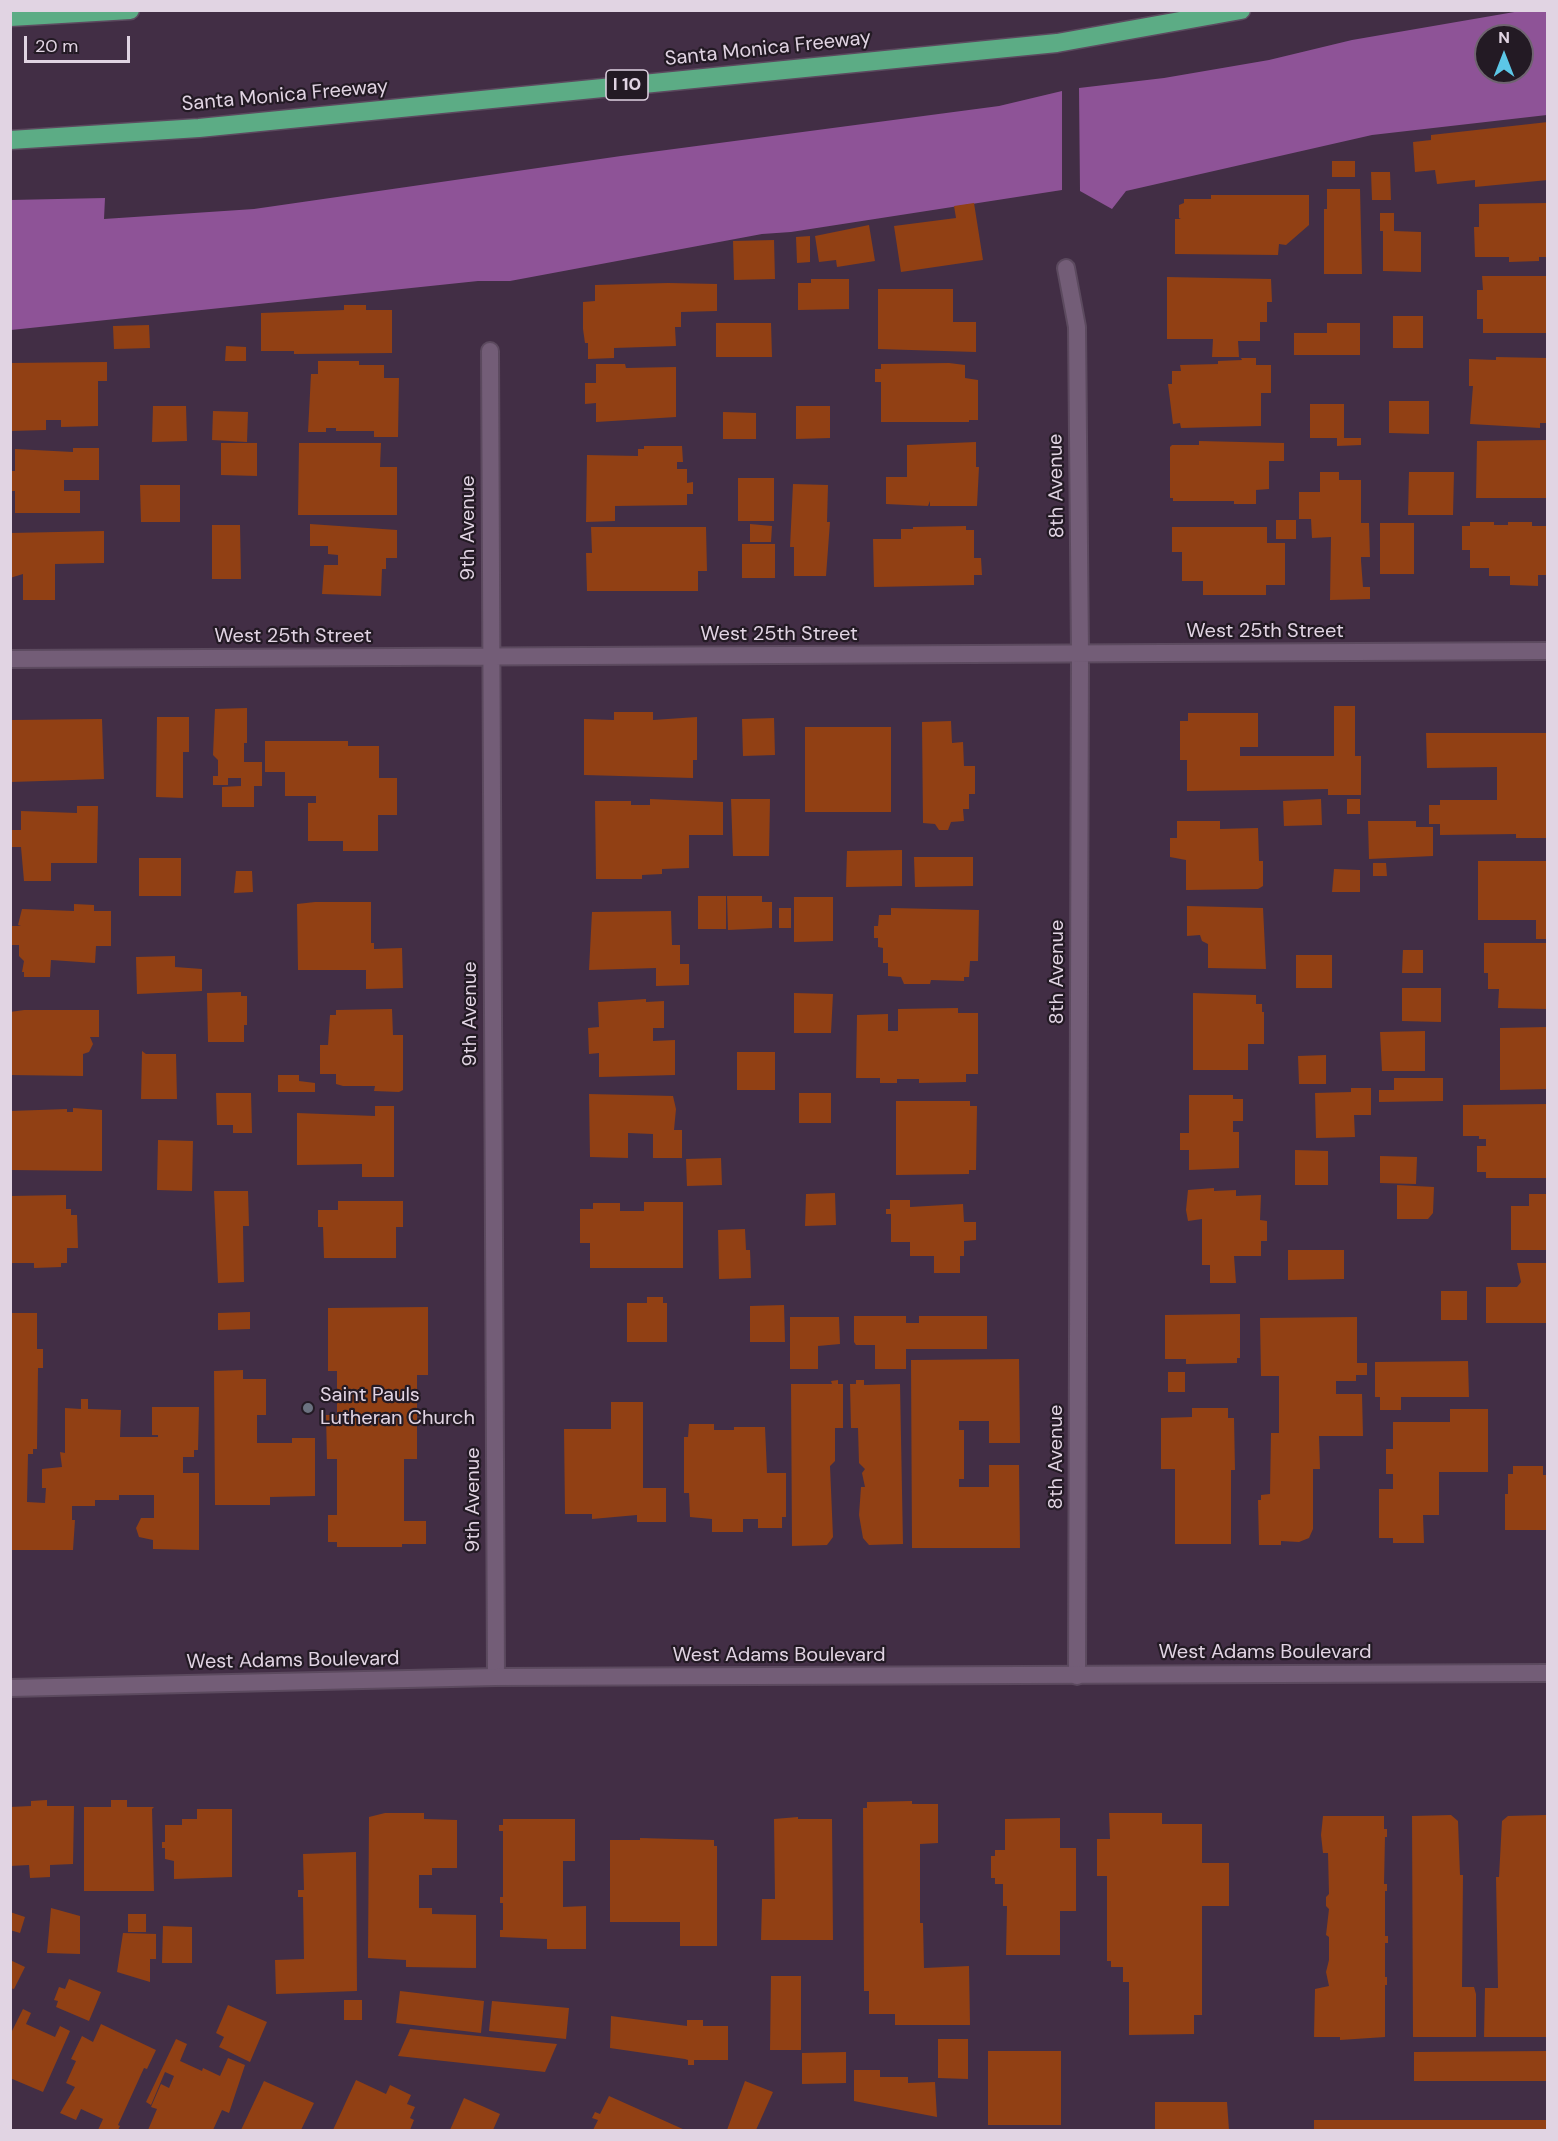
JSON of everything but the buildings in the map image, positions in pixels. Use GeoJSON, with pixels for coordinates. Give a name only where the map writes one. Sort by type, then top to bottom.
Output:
{"type":"FeatureCollection","features":[{"type":"Feature","properties":{"kind":"highway"},"geometry":{"type":"LineString","coordinates":[[10,17],[130,10]]}},
{"type":"Feature","properties":{"kind":"highway","name":"Santa Monica Freeway"},"geometry":{"type":"LineString","coordinates":[[10,140],[199,128],[1057,43],[1241,10]]}},
{"type":"Feature","properties":{"kind":"street","name":"8th Avenue"},"geometry":{"type":"LineString","coordinates":[[1066,268],[1077,327],[1080,654],[1077,1676]]}},
{"type":"Feature","properties":{"kind":"street","name":"9th Avenue"},"geometry":{"type":"LineString","coordinates":[[490,351],[496,1677]]}},
{"type":"Feature","properties":{"kind":"street","name":"West 25th Street"},"geometry":{"type":"LineString","coordinates":[[10,659],[1548,651]]}},
{"type":"Feature","properties":{"kind":"street","name":"West Adams Boulevard"},"geometry":{"type":"LineString","coordinates":[[10,1688],[496,1677],[1548,1673]]}},
{"type":"Feature","properties":{"kind":"shaded area"},"geometry":{"type":"Polygon","coordinates":[[[1526,10],[1547,11],[1547,115],[1372,135],[1126,191],[1112,209],[1080,191],[1079,88],[1164,78],[1269,60],[1352,40],[1526,10]]]}},
{"type":"Feature","properties":{"kind":"shaded area"},"geometry":{"type":"Polygon","coordinates":[[[1062,91],[1062,190],[791,232],[762,234],[510,281],[478,281],[11,330],[10,200],[105,198],[104,219],[254,209],[621,156],[999,106],[1062,91]]]}},
{"type":"Feature","properties":{"kind":"place","name":"Saint Pauls Lutheran Church"},"geometry":{"type":"Point","coordinates":[308,1408]}}]}
